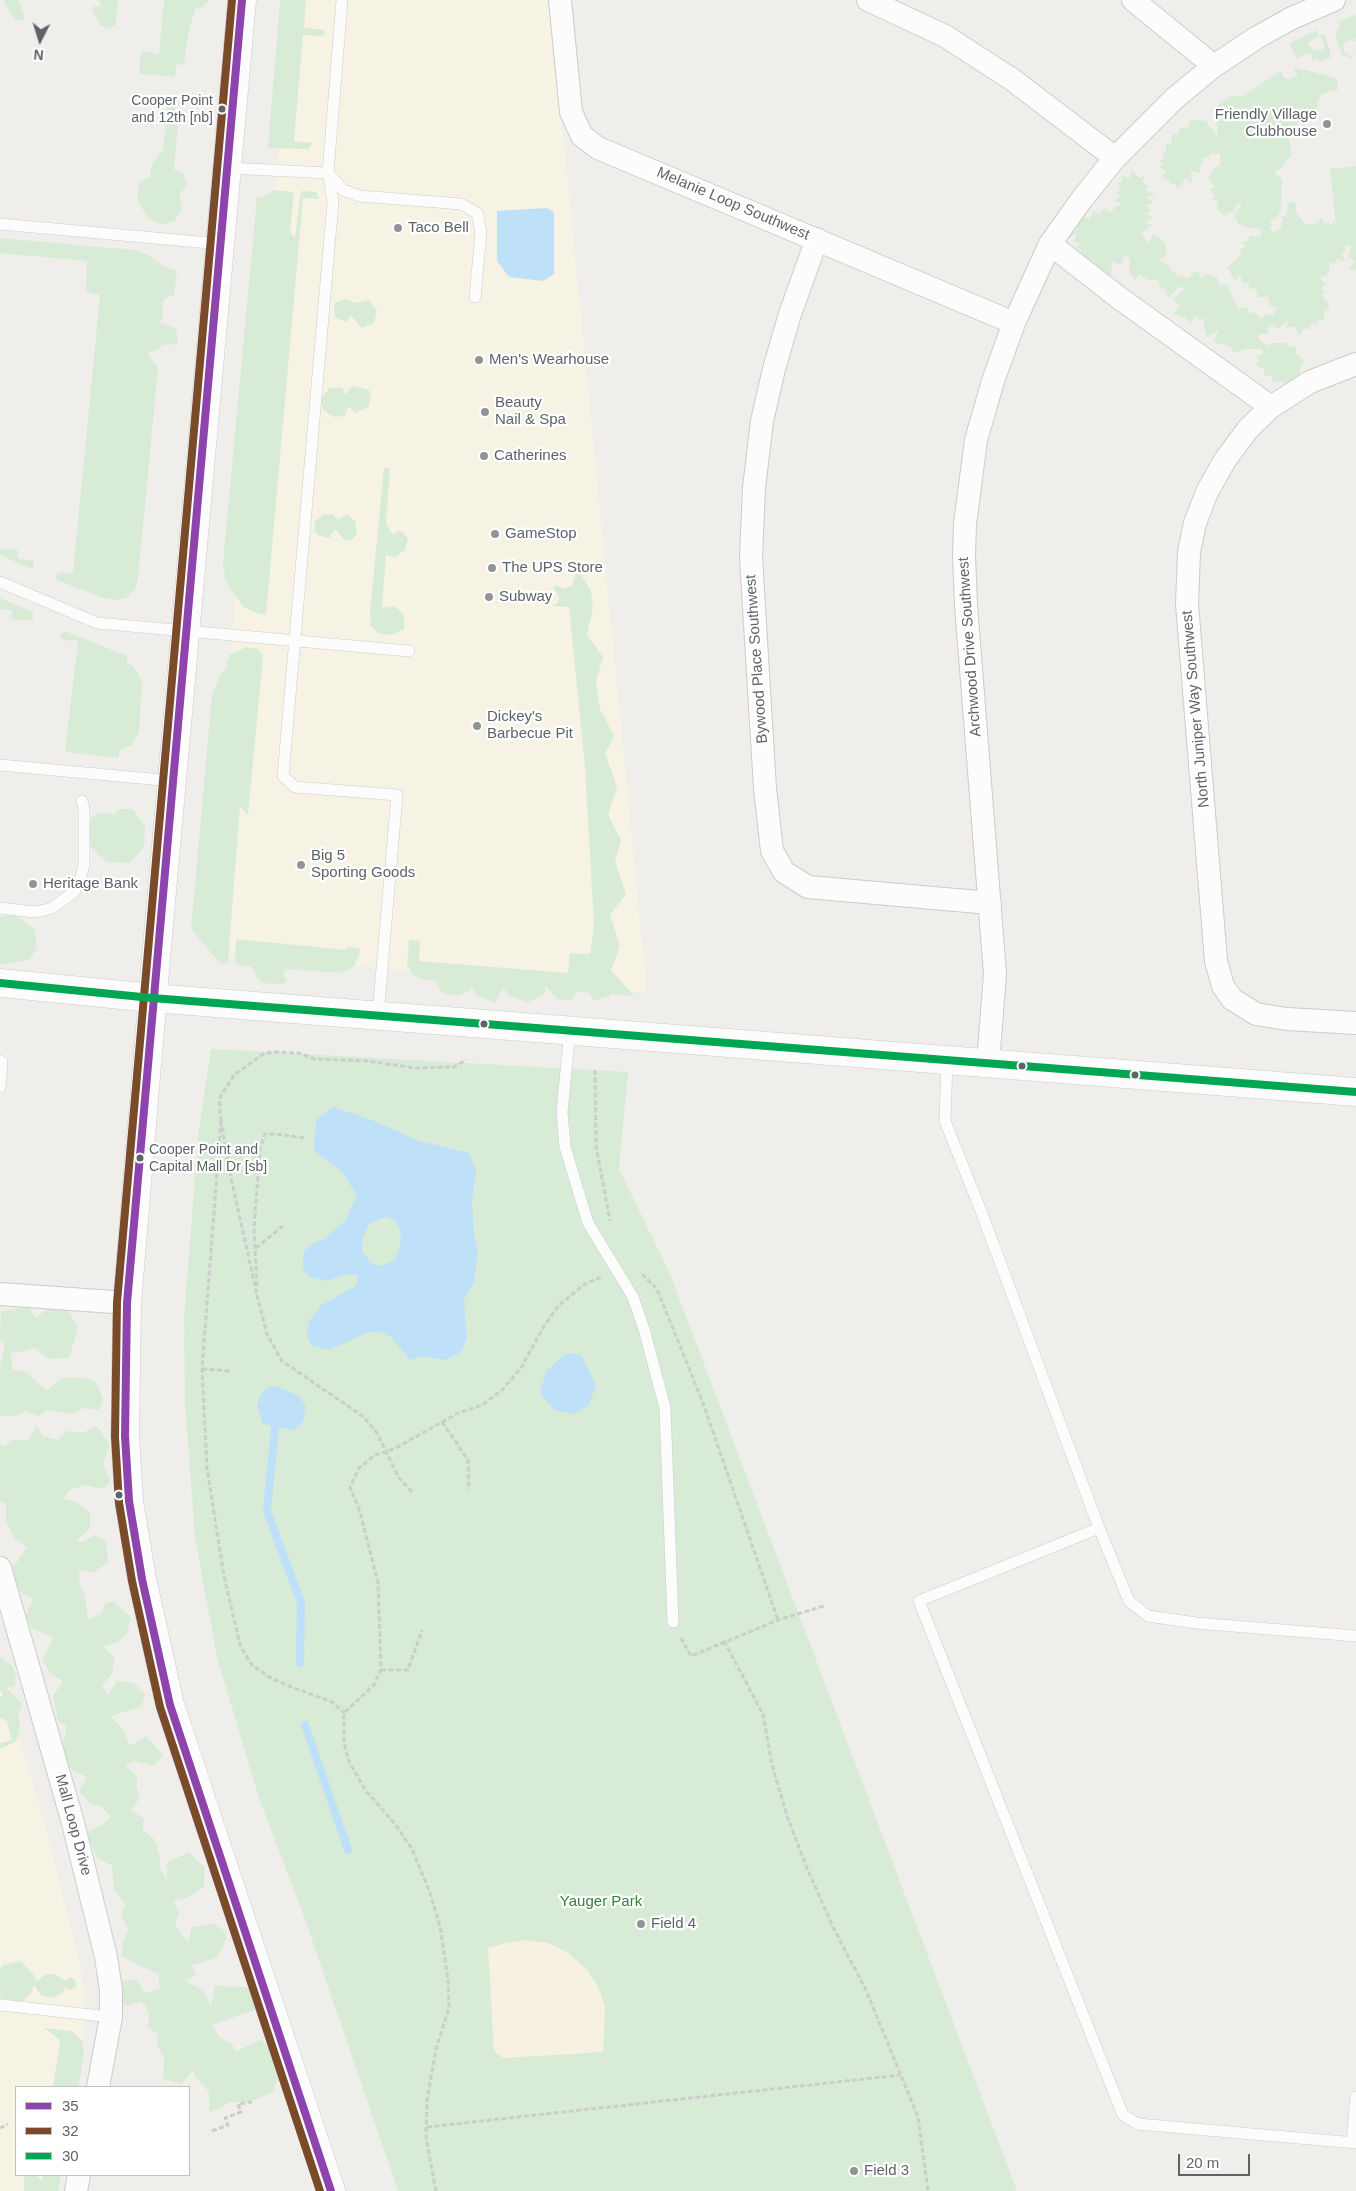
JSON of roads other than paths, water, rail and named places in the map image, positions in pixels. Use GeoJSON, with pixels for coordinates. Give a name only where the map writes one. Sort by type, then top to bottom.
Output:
{"type":"FeatureCollection","features":[{"type":"Feature","properties":{"kind":"main road"},"geometry":{"type":"LineString","coordinates":[[242,0],[152,998],[127,1303],[125,1436],[129,1501],[142,1579],[170,1705],[331,2191]]}},
{"type":"Feature","properties":{"kind":"main road"},"geometry":{"type":"LineString","coordinates":[[0,983],[152,998],[1356,1092]]}},
{"type":"Feature","properties":{"kind":"street","name":"Melanie Loop Southwest"},"geometry":{"type":"LineString","coordinates":[[560,0],[571,112],[582,136],[598,148],[1014,323]]}},
{"type":"Feature","properties":{"kind":"street"},"geometry":{"type":"LineString","coordinates":[[868,0],[945,36],[1013,80],[1115,158]]}},
{"type":"Feature","properties":{"kind":"street"},"geometry":{"type":"LineString","coordinates":[[1133,0],[1214,66]]}},
{"type":"Feature","properties":{"kind":"street","name":"Archwood Drive Southwest"},"geometry":{"type":"LineString","coordinates":[[988,1063],[995,974],[966,605],[964,524],[976,440],[993,381],[1014,323],[1050,244],[1082,198],[1115,158],[1175,98],[1214,66],[1256,38],[1292,18],[1334,0]]}},
{"type":"Feature","properties":{"kind":"street","name":"Bywood Place Southwest"},"geometry":{"type":"LineString","coordinates":[[817,239],[790,314],[774,369],[762,421],[754,488],[751,558],[772,851],[784,872],[808,887],[990,903]]}},
{"type":"Feature","properties":{"kind":"street"},"geometry":{"type":"LineString","coordinates":[[1050,244],[1118,297],[1271,407]]}},
{"type":"Feature","properties":{"kind":"street","name":"North Juniper Way Southwest"},"geometry":{"type":"LineString","coordinates":[[1356,364],[1310,382],[1271,407],[1248,429],[1225,460],[1207,492],[1195,523],[1190,552],[1188,604],[1216,961],[1223,986],[1232,999],[1256,1014],[1287,1019],[1356,1024]]}},
{"type":"Feature","properties":{"kind":"street"},"geometry":{"type":"LineString","coordinates":[[0,1294],[127,1303]]}},
{"type":"Feature","properties":{"kind":"street","name":"Mall Loop Drive"},"geometry":{"type":"LineString","coordinates":[[0,1570],[73,1823],[106,1958],[111,2018],[98,2086]]}},
{"type":"Feature","properties":{"kind":"street"},"geometry":{"type":"LineString","coordinates":[[76,2191],[79,2176]]}},
{"type":"Feature","properties":{"kind":"lane"},"geometry":{"type":"LineString","coordinates":[[342,0],[328,173],[333,202],[283,776],[295,787],[397,795],[378,1015]]}},
{"type":"Feature","properties":{"kind":"lane"},"geometry":{"type":"LineString","coordinates":[[228,168],[328,173],[343,190],[360,196],[461,204],[477,213],[481,232],[475,297]]}},
{"type":"Feature","properties":{"kind":"lane"},"geometry":{"type":"LineString","coordinates":[[0,224],[221,244]]}},
{"type":"Feature","properties":{"kind":"lane"},"geometry":{"type":"LineString","coordinates":[[0,582],[97,623],[408,651]]}},
{"type":"Feature","properties":{"kind":"lane"},"geometry":{"type":"LineString","coordinates":[[0,765],[172,781]]}},
{"type":"Feature","properties":{"kind":"lane"},"geometry":{"type":"LineString","coordinates":[[0,908],[34,912],[45,910],[52,908],[74,892],[80,881],[84,865],[84,809],[82,801]]}},
{"type":"Feature","properties":{"kind":"lane"},"geometry":{"type":"LineString","coordinates":[[570,1030],[562,1112],[565,1147],[588,1223],[633,1297],[644,1329],[665,1408],[673,1622]]}},
{"type":"Feature","properties":{"kind":"lane"},"geometry":{"type":"LineString","coordinates":[[947,1060],[945,1121],[981,1211],[1099,1528],[1129,1601],[1148,1616],[1196,1623],[1356,1636]]}},
{"type":"Feature","properties":{"kind":"lane"},"geometry":{"type":"LineString","coordinates":[[0,1062],[2,1062],[0,1087]]}},
{"type":"Feature","properties":{"kind":"lane"},"geometry":{"type":"LineString","coordinates":[[1099,1528],[919,1600],[1123,2115],[1138,2124],[1354,2143],[1356,2097]]}},
{"type":"Feature","properties":{"kind":"lane"},"geometry":{"type":"LineString","coordinates":[[0,2005],[111,2018]]}},
{"type":"Feature","properties":{"kind":"water"},"geometry":{"type":"Polygon","coordinates":[[[547,208],[554,212],[554,274],[543,281],[509,277],[497,261],[497,211],[547,208]]]}},
{"type":"Feature","properties":{"kind":"water"},"geometry":{"type":"Polygon","coordinates":[[[333,1107],[374,1121],[419,1141],[469,1153],[476,1173],[472,1199],[474,1234],[478,1252],[474,1281],[464,1299],[467,1338],[461,1352],[446,1360],[422,1356],[410,1360],[391,1337],[381,1331],[367,1333],[329,1350],[312,1346],[307,1336],[309,1321],[321,1305],[357,1285],[357,1275],[349,1274],[326,1281],[310,1277],[302,1269],[304,1251],[312,1244],[324,1239],[345,1221],[357,1195],[342,1172],[314,1151],[317,1119],[333,1107]],[[384,1217],[369,1224],[363,1237],[362,1251],[371,1263],[382,1266],[395,1260],[400,1246],[401,1232],[395,1220],[384,1217]]]}},
{"type":"Feature","properties":{"kind":"water"},"geometry":{"type":"Polygon","coordinates":[[[570,1353],[581,1355],[596,1385],[589,1405],[574,1414],[554,1410],[540,1393],[546,1372],[561,1357],[570,1353]]]}},
{"type":"Feature","properties":{"kind":"water"},"geometry":{"type":"Polygon","coordinates":[[[276,1386],[299,1396],[306,1407],[303,1421],[293,1430],[263,1424],[257,1406],[260,1395],[267,1388],[276,1386]]]}},
{"type":"Feature","properties":{"kind":"waterway"},"geometry":{"type":"LineString","coordinates":[[278,1417],[275,1426],[267,1511],[301,1603],[300,1663]]}},
{"type":"Feature","properties":{"kind":"waterway"},"geometry":{"type":"LineString","coordinates":[[305,1725],[348,1850]]}},
{"type":"Feature","properties":{"kind":"place","name":"Cooper Point and 12th [nb]"},"geometry":{"type":"Point","coordinates":[222,109]}},
{"type":"Feature","properties":{"kind":"place","name":"Friendly Village Clubhouse"},"geometry":{"type":"Point","coordinates":[1327,124]}},
{"type":"Feature","properties":{"kind":"place","name":"Taco Bell"},"geometry":{"type":"Point","coordinates":[398,228]}},
{"type":"Feature","properties":{"kind":"place","name":"Men's Wearhouse"},"geometry":{"type":"Point","coordinates":[479,360]}},
{"type":"Feature","properties":{"kind":"place","name":"Beauty Nail & Spa"},"geometry":{"type":"Point","coordinates":[485,412]}},
{"type":"Feature","properties":{"kind":"place","name":"Catherines"},"geometry":{"type":"Point","coordinates":[484,456]}},
{"type":"Feature","properties":{"kind":"place","name":"GameStop"},"geometry":{"type":"Point","coordinates":[495,534]}},
{"type":"Feature","properties":{"kind":"place","name":"The UPS Store"},"geometry":{"type":"Point","coordinates":[492,568]}},
{"type":"Feature","properties":{"kind":"place","name":"Subway"},"geometry":{"type":"Point","coordinates":[489,597]}},
{"type":"Feature","properties":{"kind":"place","name":"Dickey's Barbecue Pit"},"geometry":{"type":"Point","coordinates":[477,726]}},
{"type":"Feature","properties":{"kind":"place","name":"Big 5 Sporting Goods"},"geometry":{"type":"Point","coordinates":[301,865]}},
{"type":"Feature","properties":{"kind":"place","name":"Heritage Bank"},"geometry":{"type":"Point","coordinates":[33,884]}},
{"type":"Feature","properties":{"kind":"place","name":"Cooper Point and Capital Mall Dr [sb]"},"geometry":{"type":"Point","coordinates":[140,1158]}},
{"type":"Feature","properties":{"kind":"place","name":"Field 4"},"geometry":{"type":"Point","coordinates":[641,1924]}},
{"type":"Feature","properties":{"kind":"place","name":"Field 3"},"geometry":{"type":"Point","coordinates":[854,2171]}},
{"type":"Feature","properties":{"kind":"park label","name":"Yauger Park"},"geometry":{"type":"Point","coordinates":[601,1902]}}]}
